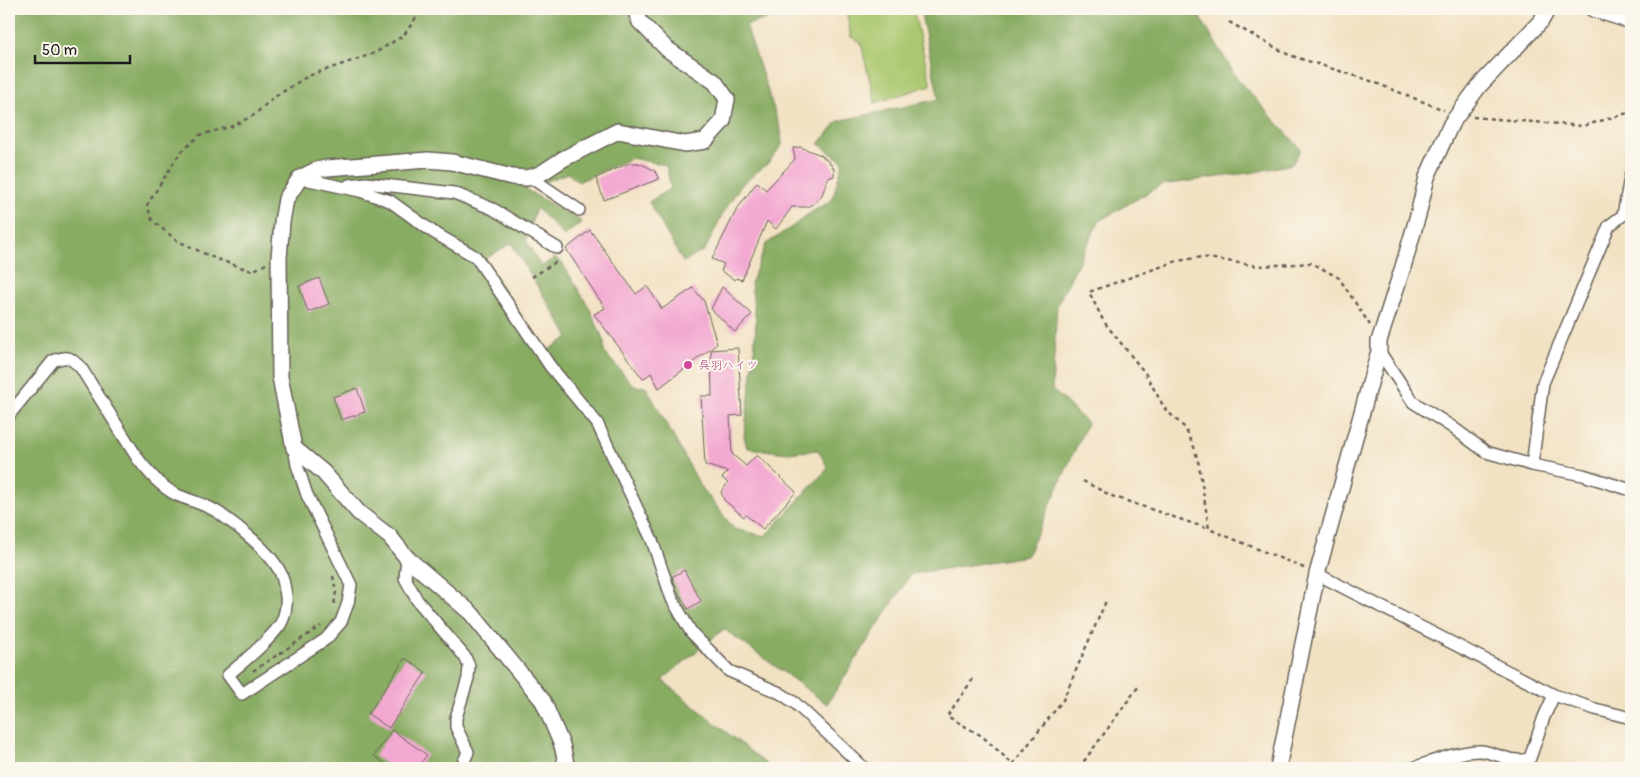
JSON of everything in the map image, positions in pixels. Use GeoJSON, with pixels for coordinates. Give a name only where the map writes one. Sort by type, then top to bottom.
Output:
{"type":"FeatureCollection","features":[{"type":"Feature","properties":{"kind":"street"},"geometry":{"type":"LineString","coordinates":[[9,415],[53,361],[64,357],[71,358],[82,368],[138,459],[163,486],[176,495],[219,512],[259,545],[271,558],[284,583],[285,615],[266,640],[228,675],[242,694],[326,639],[341,622],[348,603],[351,585],[307,495],[297,465],[280,377],[279,258],[286,199],[300,178],[316,170],[327,168],[428,160],[452,162],[512,177],[530,177],[540,174],[587,146],[618,131],[685,144],[705,142],[722,121],[728,99],[715,82],[667,49],[640,22],[635,9]]}},
{"type":"Feature","properties":{"kind":"street"},"geometry":{"type":"LineString","coordinates":[[1278,768],[1318,574],[1427,176],[1451,124],[1479,86],[1541,21],[1548,9]]}},
{"type":"Feature","properties":{"kind":"street"},"geometry":{"type":"LineString","coordinates":[[1593,9],[1631,21]]}},
{"type":"Feature","properties":{"kind":"street"},"geometry":{"type":"LineString","coordinates":[[1532,464],[1543,383],[1608,226],[1627,217],[1631,173]]}},
{"type":"Feature","properties":{"kind":"street"},"geometry":{"type":"LineString","coordinates":[[530,177],[579,210]]}},
{"type":"Feature","properties":{"kind":"street"},"geometry":{"type":"LineString","coordinates":[[300,178],[360,191],[390,201],[433,232],[476,257],[550,366],[597,423],[652,540],[672,599],[691,632],[729,671],[780,694],[795,703],[864,768]]}},
{"type":"Feature","properties":{"kind":"street"},"geometry":{"type":"LineString","coordinates":[[337,186],[366,183],[454,193],[493,209],[559,253]]}},
{"type":"Feature","properties":{"kind":"street"},"geometry":{"type":"LineString","coordinates":[[1379,346],[1413,402],[1486,452],[1583,475],[1631,490]]}},
{"type":"Feature","properties":{"kind":"street"},"geometry":{"type":"LineString","coordinates":[[294,448],[323,472],[359,513],[390,538],[407,558],[471,613],[543,701],[562,745],[567,768]]}},
{"type":"Feature","properties":{"kind":"street"},"geometry":{"type":"LineString","coordinates":[[407,558],[405,578],[417,600],[465,656],[470,666],[456,718],[456,727],[468,752],[461,768]]}},
{"type":"Feature","properties":{"kind":"street"},"geometry":{"type":"LineString","coordinates":[[1318,574],[1554,695],[1595,709],[1631,718]]}},
{"type":"Feature","properties":{"kind":"street"},"geometry":{"type":"LineString","coordinates":[[1413,768],[1448,756],[1480,751],[1520,760],[1530,758],[1544,717],[1554,695]]}},
{"type":"Feature","properties":{"kind":"path"},"geometry":{"type":"LineString","coordinates":[[279,258],[252,271],[214,258],[176,240],[152,220],[148,206],[180,153],[200,136],[233,126],[254,115],[273,98],[308,76],[375,53],[404,35],[422,9]]}},
{"type":"Feature","properties":{"kind":"path"},"geometry":{"type":"LineString","coordinates":[[1229,22],[1289,55],[1368,80],[1457,116],[1583,126],[1631,112]]}},
{"type":"Feature","properties":{"kind":"path"},"geometry":{"type":"LineString","coordinates":[[532,277],[559,253]]}},
{"type":"Feature","properties":{"kind":"path"},"geometry":{"type":"LineString","coordinates":[[1209,529],[1199,465],[1194,447],[1185,428],[1165,409],[1145,373],[1104,322],[1089,292],[1176,261],[1202,257],[1258,266],[1312,263],[1339,278],[1361,310],[1379,346]]}},
{"type":"Feature","properties":{"kind":"path"},"geometry":{"type":"LineString","coordinates":[[1083,482],[1112,496],[1209,529],[1318,574]]}},
{"type":"Feature","properties":{"kind":"path"},"geometry":{"type":"LineString","coordinates":[[332,572],[336,592],[332,611]]}},
{"type":"Feature","properties":{"kind":"path"},"geometry":{"type":"LineString","coordinates":[[1013,764],[1063,700],[1106,601]]}},
{"type":"Feature","properties":{"kind":"path"},"geometry":{"type":"LineString","coordinates":[[252,671],[326,622]]}},
{"type":"Feature","properties":{"kind":"path"},"geometry":{"type":"LineString","coordinates":[[973,679],[947,716],[982,736],[1017,768]]}},
{"type":"Feature","properties":{"kind":"path"},"geometry":{"type":"LineString","coordinates":[[1078,768],[1138,688]]}},
{"type":"Feature","properties":{"kind":"green space"},"geometry":{"type":"Polygon","coordinates":[[[9,9],[803,9],[746,25],[781,131],[782,145],[768,163],[740,186],[721,217],[705,250],[683,262],[649,202],[671,188],[666,165],[631,158],[578,182],[568,173],[525,189],[582,222],[564,236],[536,208],[526,240],[541,267],[555,258],[562,263],[589,307],[604,341],[604,352],[634,386],[646,387],[700,485],[734,529],[765,536],[828,468],[818,450],[788,453],[747,448],[744,436],[754,357],[756,322],[751,283],[766,244],[832,200],[843,162],[819,144],[838,121],[939,99],[920,9],[1195,9],[1238,80],[1301,149],[1292,164],[1255,172],[1161,185],[1099,221],[1057,305],[1052,389],[1087,423],[1027,556],[911,574],[827,704],[724,629],[662,680],[771,768],[9,768],[9,9]],[[511,243],[484,260],[545,352],[569,337],[511,243]]]}},
{"type":"Feature","properties":{"kind":"green space"},"geometry":{"type":"Polygon","coordinates":[[[846,9],[913,9],[931,85],[875,103],[861,43],[851,37],[846,9]]]}},
{"type":"Feature","properties":{"kind":"building"},"geometry":{"type":"Polygon","coordinates":[[[800,147],[821,155],[834,169],[834,176],[828,178],[822,195],[814,204],[806,207],[792,207],[776,229],[767,221],[742,280],[736,278],[735,280],[721,271],[724,264],[712,259],[737,209],[757,182],[766,190],[795,159],[793,148],[800,147]]]}},
{"type":"Feature","properties":{"kind":"building"},"geometry":{"type":"Polygon","coordinates":[[[629,163],[638,163],[646,166],[655,171],[659,179],[604,200],[596,178],[629,163]]]}},
{"type":"Feature","properties":{"kind":"building"},"geometry":{"type":"Polygon","coordinates":[[[590,230],[636,294],[647,286],[662,309],[693,288],[704,301],[717,344],[659,388],[651,373],[643,379],[594,314],[605,308],[566,249],[590,230]]]}},
{"type":"Feature","properties":{"kind":"building"},"geometry":{"type":"Polygon","coordinates":[[[319,278],[329,304],[308,312],[299,286],[319,278]]]}},
{"type":"Feature","properties":{"kind":"building"},"geometry":{"type":"Polygon","coordinates":[[[722,287],[752,314],[735,332],[711,309],[722,287]]]}},
{"type":"Feature","properties":{"kind":"building"},"geometry":{"type":"Polygon","coordinates":[[[738,348],[742,415],[730,416],[732,454],[746,466],[757,455],[796,492],[763,529],[746,515],[744,517],[724,500],[721,492],[728,483],[722,478],[728,472],[705,465],[701,396],[712,396],[711,350],[738,348]]]}},
{"type":"Feature","properties":{"kind":"building"},"geometry":{"type":"Polygon","coordinates":[[[357,388],[365,412],[341,420],[333,397],[357,388]]]}},
{"type":"Feature","properties":{"kind":"building"},"geometry":{"type":"Polygon","coordinates":[[[684,570],[701,601],[688,609],[672,577],[684,570]]]}},
{"type":"Feature","properties":{"kind":"building"},"geometry":{"type":"Polygon","coordinates":[[[405,658],[426,672],[389,728],[368,714],[405,658]]]}},
{"type":"Feature","properties":{"kind":"building"},"geometry":{"type":"Polygon","coordinates":[[[392,730],[427,755],[417,768],[392,768],[374,756],[392,730]]]}},
{"type":"Feature","properties":{"kind":"place","name":"呉羽ハイツ"},"geometry":{"type":"Point","coordinates":[688,365]}}]}
